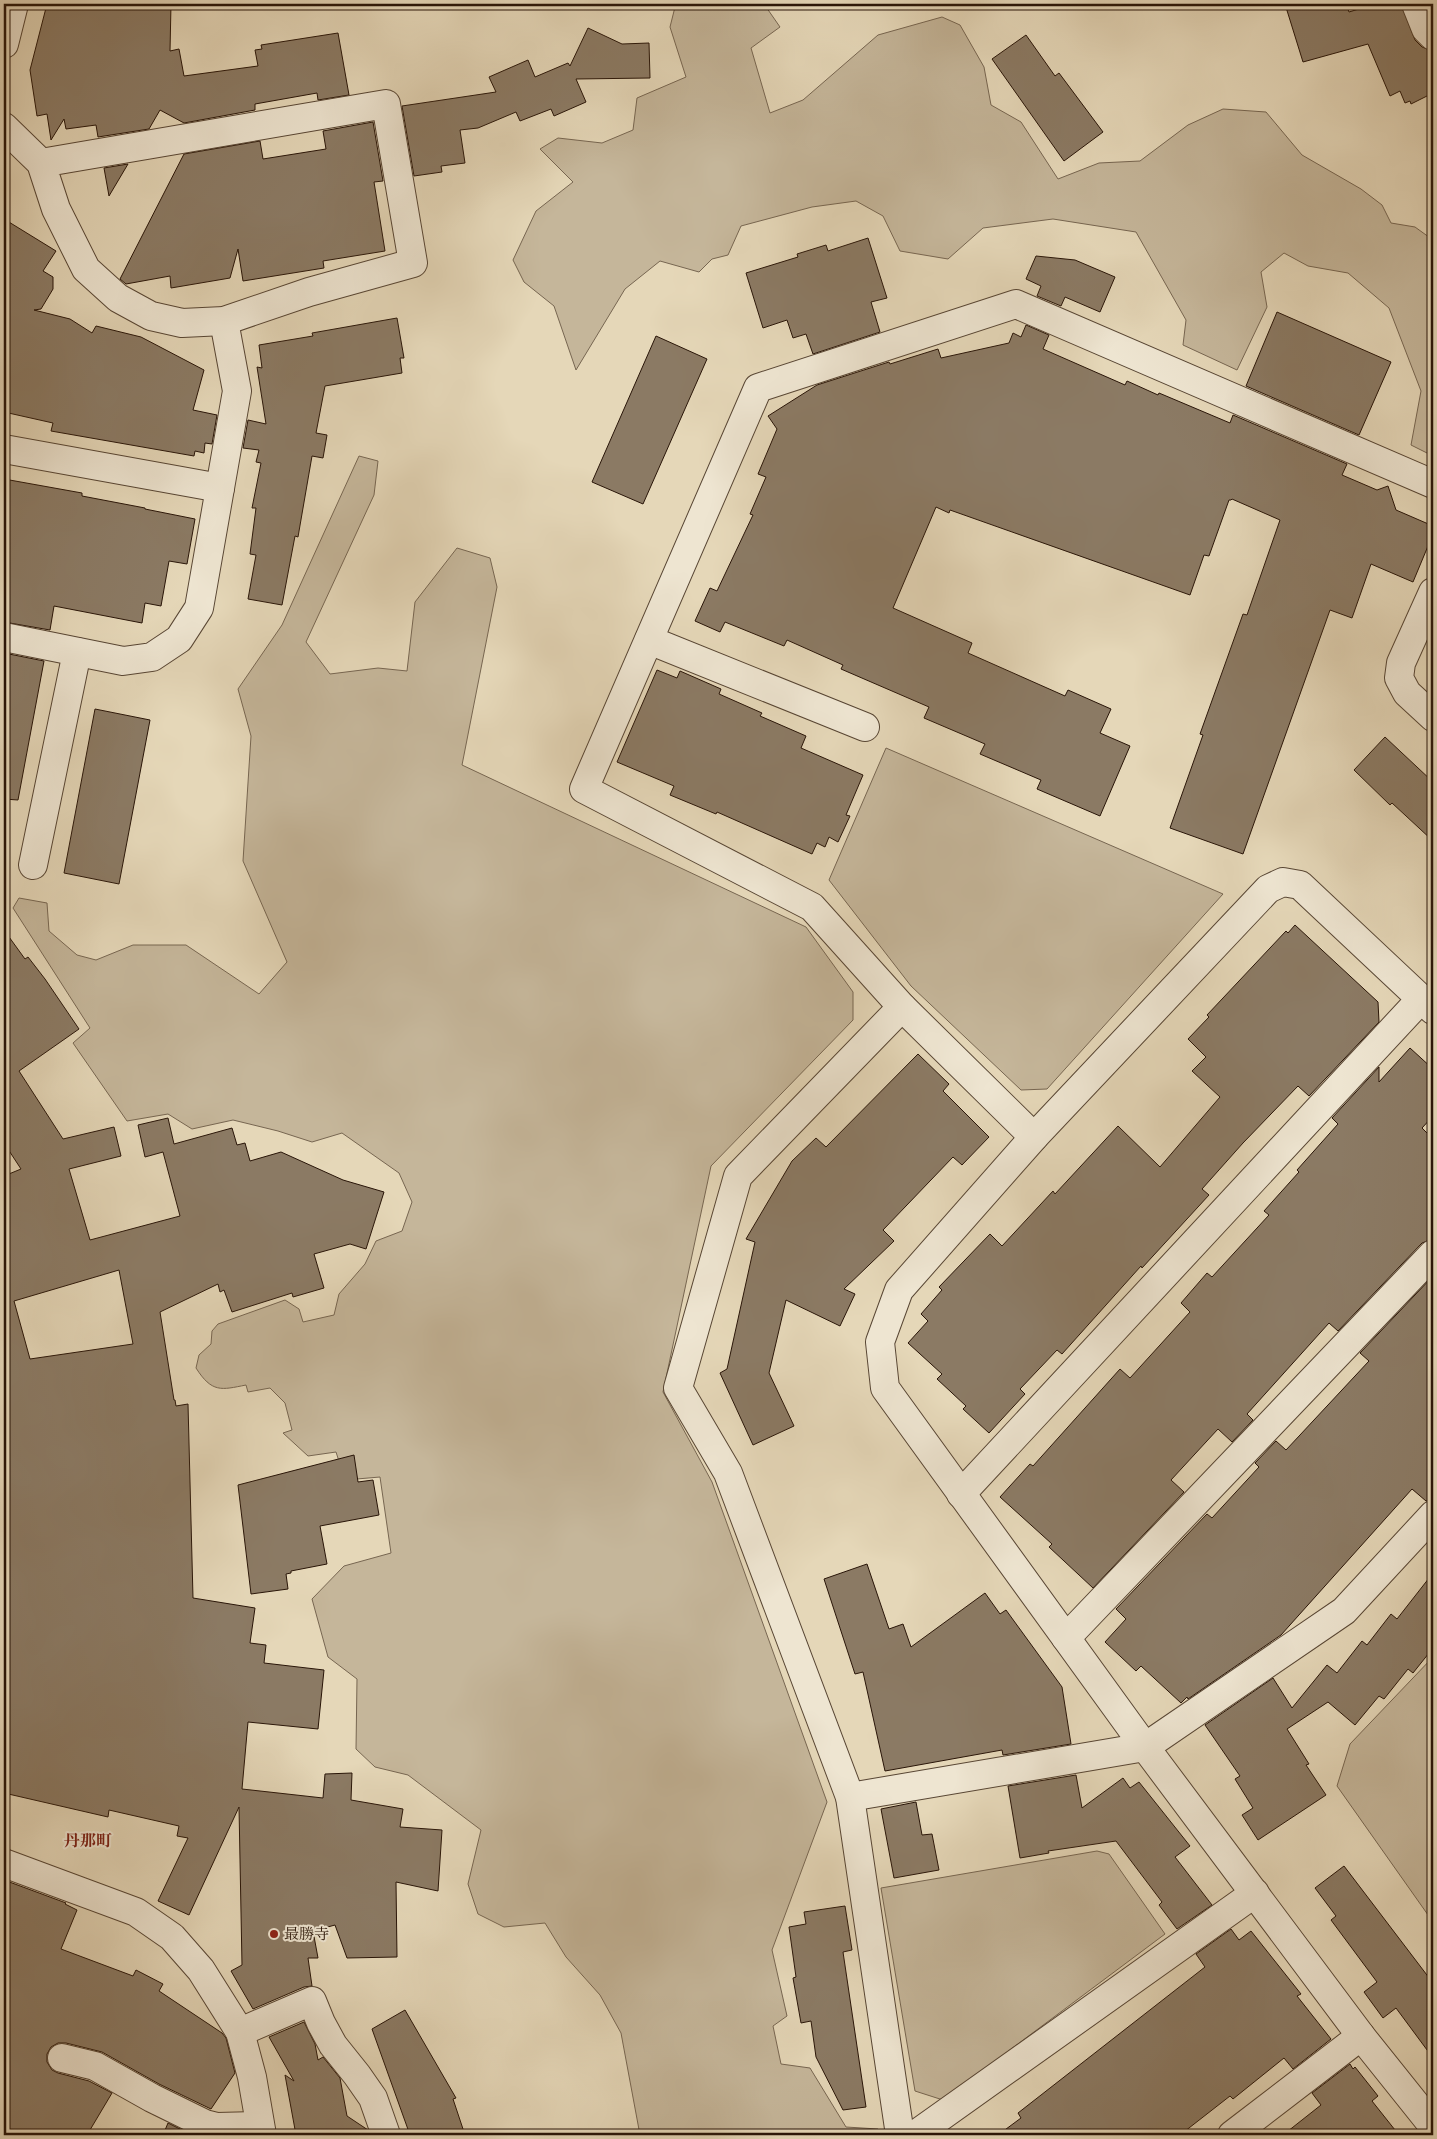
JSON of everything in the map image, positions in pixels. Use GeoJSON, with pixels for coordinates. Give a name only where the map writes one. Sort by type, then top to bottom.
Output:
{"type":"FeatureCollection","features":[{"type":"Feature","properties":{"kind":"street"},"geometry":{"type":"LineString","coordinates":[[4,44],[14,4]]}},
{"type":"Feature","properties":{"kind":"street"},"geometry":{"type":"LineString","coordinates":[[1416,4],[1426,29],[1433,36]]}},
{"type":"Feature","properties":{"kind":"street"},"geometry":{"type":"LineString","coordinates":[[4,127],[41,163],[56,209],[86,269],[118,298],[151,316],[182,323],[224,321],[309,292],[413,263],[386,104],[41,163]]}},
{"type":"Feature","properties":{"kind":"street"},"geometry":{"type":"LineString","coordinates":[[1034,1137],[902,1007],[812,907],[584,789],[758,388],[1016,304],[1433,484]]}},
{"type":"Feature","properties":{"kind":"street"},"geometry":{"type":"LineString","coordinates":[[4,637],[123,661],[152,657],[179,639],[199,608],[237,391],[224,321]]}},
{"type":"Feature","properties":{"kind":"street"},"geometry":{"type":"LineString","coordinates":[[4,450],[220,488]]}},
{"type":"Feature","properties":{"kind":"street"},"geometry":{"type":"LineString","coordinates":[[1433,592],[1402,663],[1399,678],[1407,693],[1433,717]]}},
{"type":"Feature","properties":{"kind":"street"},"geometry":{"type":"LineString","coordinates":[[649,640],[865,727]]}},
{"type":"Feature","properties":{"kind":"street"},"geometry":{"type":"LineString","coordinates":[[33,865],[77,652]]}},
{"type":"Feature","properties":{"kind":"street"},"geometry":{"type":"LineString","coordinates":[[961,1494],[1427,1005],[1300,885],[1283,882],[1268,889],[1034,1137],[899,1290],[880,1342],[884,1388],[961,1494],[1066,1638],[1145,1747],[1361,2036],[1433,2126]]}},
{"type":"Feature","properties":{"kind":"street"},"geometry":{"type":"LineString","coordinates":[[900,2135],[850,1797],[728,1473],[678,1388],[738,1176],[902,1007]]}},
{"type":"Feature","properties":{"kind":"street"},"geometry":{"type":"LineString","coordinates":[[1066,1638],[1433,1254]]}},
{"type":"Feature","properties":{"kind":"street"},"geometry":{"type":"LineString","coordinates":[[850,1797],[1145,1747],[1344,1611],[1433,1515]]}},
{"type":"Feature","properties":{"kind":"street"},"geometry":{"type":"LineString","coordinates":[[4,1863],[136,1912],[172,1937],[201,1970],[240,2032],[252,2077],[261,2130],[217,2128],[205,2124],[152,2098],[95,2066],[62,2058]]}},
{"type":"Feature","properties":{"kind":"street"},"geometry":{"type":"LineString","coordinates":[[915,2135],[1255,1893]]}},
{"type":"Feature","properties":{"kind":"street"},"geometry":{"type":"LineString","coordinates":[[240,2032],[312,2002],[333,2045],[373,2098],[386,2135]]}},
{"type":"Feature","properties":{"kind":"street"},"geometry":{"type":"LineString","coordinates":[[1232,2135],[1361,2036]]}},
{"type":"Feature","properties":{"kind":"shaded area"},"geometry":{"type":"Polygon","coordinates":[[[683,4],[764,4],[780,27],[751,48],[770,113],[803,100],[878,35],[942,17],[960,25],[984,67],[991,105],[1021,122],[1058,179],[1099,163],[1140,161],[1188,125],[1223,109],[1266,112],[1302,155],[1361,189],[1382,205],[1391,223],[1415,227],[1433,240],[1433,456],[1411,445],[1421,391],[1389,308],[1348,273],[1308,266],[1284,253],[1261,272],[1267,307],[1237,370],[1183,345],[1186,320],[1136,232],[1053,219],[983,228],[948,259],[900,251],[883,216],[856,201],[812,207],[741,226],[728,255],[712,259],[699,272],[660,261],[625,289],[576,370],[554,306],[524,282],[513,260],[536,211],[573,182],[540,149],[558,138],[602,143],[633,130],[637,98],[686,77],[670,27],[675,7],[683,4]]]}},
{"type":"Feature","properties":{"kind":"shaded area"},"geometry":{"type":"Polygon","coordinates":[[[359,456],[378,461],[374,495],[306,642],[330,674],[378,668],[407,671],[415,602],[457,548],[490,558],[497,587],[462,765],[806,927],[853,992],[853,1020],[711,1166],[663,1392],[712,1482],[827,1802],[772,1950],[787,2016],[773,2026],[781,2064],[810,2068],[846,2127],[878,2129],[878,2135],[640,2135],[621,2033],[600,1995],[566,1957],[545,1923],[504,1927],[478,1914],[468,1884],[481,1830],[408,1775],[375,1767],[356,1749],[357,1679],[328,1657],[312,1599],[344,1566],[391,1553],[380,1477],[345,1480],[336,1452],[308,1456],[283,1433],[292,1430],[285,1403],[270,1388],[248,1392],[246,1385],[218,1388],[207,1382],[196,1368],[199,1355],[211,1344],[212,1331],[218,1324],[285,1300],[299,1309],[303,1322],[334,1315],[339,1294],[365,1264],[376,1241],[402,1231],[412,1202],[399,1173],[342,1133],[312,1142],[233,1120],[192,1129],[168,1114],[127,1121],[73,1043],[90,1028],[13,908],[19,898],[47,903],[49,931],[77,955],[96,960],[133,945],[186,945],[259,994],[287,962],[243,861],[251,736],[238,689],[282,625],[359,456]]]}},
{"type":"Feature","properties":{"kind":"shaded area"},"geometry":{"type":"Polygon","coordinates":[[[886,748],[1223,894],[1047,1089],[1021,1090],[911,986],[829,880],[886,748]]]}},
{"type":"Feature","properties":{"kind":"shaded area"},"geometry":{"type":"Polygon","coordinates":[[[1433,1657],[1433,1922],[1337,1786],[1350,1744],[1433,1657]]]}},
{"type":"Feature","properties":{"kind":"shaded area"},"geometry":{"type":"Polygon","coordinates":[[[1097,1851],[1109,1854],[1165,1934],[943,2100],[915,2091],[881,1888],[1097,1851]]]}},
{"type":"Feature","properties":{"kind":"building"},"geometry":{"type":"Polygon","coordinates":[[[47,4],[171,4],[170,51],[179,49],[184,76],[258,66],[255,50],[262,49],[261,45],[338,33],[349,95],[318,100],[317,93],[255,104],[255,110],[184,123],[160,110],[149,129],[98,137],[96,125],[66,129],[64,119],[51,140],[47,114],[37,116],[30,70],[47,4]]]}},
{"type":"Feature","properties":{"kind":"building"},"geometry":{"type":"Polygon","coordinates":[[[1285,4],[1346,4],[1349,12],[1375,4],[1401,4],[1415,40],[1422,47],[1433,51],[1433,93],[1411,104],[1410,101],[1405,103],[1400,91],[1390,96],[1368,44],[1303,62],[1285,4]]]}},
{"type":"Feature","properties":{"kind":"building"},"geometry":{"type":"Polygon","coordinates":[[[588,28],[622,44],[649,43],[650,78],[576,79],[586,102],[554,116],[551,109],[520,121],[516,112],[478,128],[460,130],[465,163],[441,166],[442,172],[414,176],[402,106],[496,92],[489,77],[528,60],[535,77],[568,63],[570,66],[588,28]]]}},
{"type":"Feature","properties":{"kind":"building"},"geometry":{"type":"Polygon","coordinates":[[[1026,35],[1055,76],[1059,73],[1103,132],[1064,161],[992,59],[1026,35]]]}},
{"type":"Feature","properties":{"kind":"building"},"geometry":{"type":"Polygon","coordinates":[[[373,122],[383,181],[374,182],[385,251],[323,261],[324,268],[243,281],[238,249],[230,278],[171,288],[170,276],[126,284],[120,279],[184,154],[260,141],[263,159],[326,149],[323,131],[373,122]]]}},
{"type":"Feature","properties":{"kind":"building"},"geometry":{"type":"Polygon","coordinates":[[[128,164],[109,196],[104,168],[128,164]]]}},
{"type":"Feature","properties":{"kind":"building"},"geometry":{"type":"Polygon","coordinates":[[[4,219],[56,251],[43,271],[53,277],[53,289],[41,309],[34,310],[70,319],[92,333],[96,326],[141,337],[204,370],[193,410],[217,415],[212,444],[205,443],[204,453],[195,451],[194,456],[51,431],[53,423],[4,412],[4,219]]]}},
{"type":"Feature","properties":{"kind":"building"},"geometry":{"type":"Polygon","coordinates":[[[868,238],[887,298],[871,302],[880,332],[813,354],[806,334],[793,338],[787,320],[763,328],[746,273],[798,257],[797,254],[826,245],[828,251],[868,238]]]}},
{"type":"Feature","properties":{"kind":"building"},"geometry":{"type":"Polygon","coordinates":[[[1036,256],[1075,260],[1115,277],[1100,312],[1065,297],[1061,306],[1037,296],[1041,286],[1026,279],[1036,256]]]}},
{"type":"Feature","properties":{"kind":"building"},"geometry":{"type":"Polygon","coordinates":[[[1277,312],[1391,362],[1359,435],[1246,386],[1277,312]]]}},
{"type":"Feature","properties":{"kind":"building"},"geometry":{"type":"Polygon","coordinates":[[[397,318],[404,358],[400,358],[402,373],[325,386],[316,433],[327,435],[323,458],[312,456],[298,537],[295,536],[282,605],[248,599],[256,555],[250,554],[256,508],[252,508],[261,463],[256,462],[259,450],[243,448],[248,420],[266,424],[257,367],[262,368],[259,345],[313,336],[312,333],[397,318]]]}},
{"type":"Feature","properties":{"kind":"building"},"geometry":{"type":"Polygon","coordinates":[[[1026,325],[1049,335],[1043,349],[1125,385],[1127,381],[1230,423],[1233,415],[1347,464],[1342,475],[1377,490],[1388,486],[1396,510],[1433,526],[1433,534],[1413,582],[1371,564],[1352,618],[1330,610],[1243,854],[1170,828],[1203,735],[1200,734],[1243,614],[1247,615],[1280,520],[1232,499],[1229,500],[1209,556],[1204,555],[1190,595],[950,510],[949,513],[936,507],[893,608],[972,643],[968,653],[1065,696],[1068,690],[1111,709],[1100,733],[1130,746],[1100,816],[1037,789],[1041,780],[980,754],[985,744],[924,718],[929,707],[841,669],[843,665],[787,640],[784,646],[725,622],[720,632],[695,621],[710,588],[717,591],[753,515],[750,514],[766,477],[758,474],[777,429],[768,416],[817,385],[889,362],[890,364],[938,349],[941,358],[1009,343],[1013,333],[1021,337],[1026,325]]]}},
{"type":"Feature","properties":{"kind":"building"},"geometry":{"type":"Polygon","coordinates":[[[656,336],[707,359],[643,504],[592,482],[656,336]]]}},
{"type":"Feature","properties":{"kind":"building"},"geometry":{"type":"Polygon","coordinates":[[[4,479],[82,493],[82,496],[195,519],[187,564],[169,561],[161,606],[145,603],[142,623],[54,606],[50,630],[4,622],[4,479]]]}},
{"type":"Feature","properties":{"kind":"building"},"geometry":{"type":"Polygon","coordinates":[[[4,653],[44,661],[18,800],[4,799],[4,653]]]}},
{"type":"Feature","properties":{"kind":"building"},"geometry":{"type":"Polygon","coordinates":[[[657,670],[677,678],[680,671],[721,689],[719,694],[762,713],[760,716],[806,736],[801,748],[863,775],[846,815],[850,816],[838,842],[829,837],[825,847],[817,843],[812,854],[717,812],[716,814],[670,795],[674,786],[617,762],[657,670]]]}},
{"type":"Feature","properties":{"kind":"building"},"geometry":{"type":"Polygon","coordinates":[[[95,709],[150,720],[119,884],[64,873],[95,709]]]}},
{"type":"Feature","properties":{"kind":"building"},"geometry":{"type":"Polygon","coordinates":[[[1385,737],[1433,782],[1433,841],[1392,803],[1390,805],[1354,770],[1385,737]]]}},
{"type":"Feature","properties":{"kind":"building"},"geometry":{"type":"Polygon","coordinates":[[[1295,925],[1378,1002],[1379,1022],[1309,1096],[1298,1086],[1243,1143],[1202,1189],[1209,1195],[1142,1268],[1141,1266],[1062,1354],[1057,1350],[1020,1389],[1025,1394],[989,1433],[963,1409],[966,1406],[937,1379],[942,1374],[908,1343],[928,1321],[921,1314],[942,1290],[939,1287],[990,1234],[1002,1246],[1053,1191],[1055,1194],[1118,1126],[1160,1167],[1220,1097],[1192,1071],[1206,1057],[1188,1039],[1209,1017],[1207,1015],[1286,931],[1288,933],[1295,925]]]}},
{"type":"Feature","properties":{"kind":"building"},"geometry":{"type":"Polygon","coordinates":[[[4,930],[25,959],[28,957],[45,979],[79,1029],[19,1071],[63,1139],[114,1127],[121,1156],[69,1169],[90,1240],[180,1216],[163,1152],[145,1157],[138,1125],[168,1118],[174,1144],[232,1128],[237,1145],[245,1143],[250,1161],[281,1152],[343,1180],[384,1192],[366,1249],[350,1244],[314,1254],[324,1288],[293,1297],[292,1293],[232,1312],[224,1290],[220,1292],[218,1284],[160,1312],[174,1400],[176,1406],[188,1404],[193,1598],[255,1608],[250,1643],[266,1645],[264,1663],[324,1670],[318,1729],[248,1722],[242,1789],[323,1798],[325,1774],[352,1773],[351,1800],[403,1809],[400,1827],[442,1830],[438,1891],[396,1882],[397,1957],[347,1958],[335,1925],[313,1931],[318,1958],[308,1958],[312,1986],[304,1987],[253,2009],[231,1971],[242,1965],[239,1807],[189,1915],[158,1901],[188,1838],[177,1836],[179,1826],[109,1810],[108,1817],[4,1793],[4,1176],[21,1169],[4,1143],[4,930]],[[119,1270],[14,1301],[30,1359],[133,1344],[119,1270]]]}},
{"type":"Feature","properties":{"kind":"building"},"geometry":{"type":"Polygon","coordinates":[[[1410,1048],[1433,1069],[1433,1116],[1422,1128],[1433,1139],[1433,1239],[1422,1243],[1338,1331],[1329,1323],[1247,1414],[1253,1420],[1232,1442],[1218,1429],[1171,1480],[1184,1492],[1093,1588],[1049,1547],[1052,1544],[1000,1497],[1030,1464],[1033,1466],[1120,1369],[1130,1378],[1190,1312],[1181,1303],[1207,1273],[1212,1277],[1269,1215],[1264,1211],[1338,1124],[1332,1118],[1379,1067],[1379,1082],[1410,1048]]]}},
{"type":"Feature","properties":{"kind":"building"},"geometry":{"type":"Polygon","coordinates":[[[918,1054],[949,1084],[943,1091],[989,1137],[962,1165],[953,1157],[883,1230],[894,1241],[844,1289],[855,1294],[840,1326],[786,1300],[769,1373],[794,1426],[753,1445],[720,1373],[727,1369],[755,1242],[746,1239],[792,1161],[816,1138],[826,1147],[918,1054]]]}},
{"type":"Feature","properties":{"kind":"building"},"geometry":{"type":"Polygon","coordinates":[[[1433,1276],[1433,1500],[1426,1501],[1412,1489],[1281,1635],[1188,1699],[1187,1697],[1181,1703],[1141,1666],[1136,1671],[1105,1642],[1126,1619],[1116,1609],[1207,1514],[1212,1518],[1259,1467],[1255,1463],[1276,1441],[1286,1450],[1369,1361],[1360,1353],[1433,1276]]]}},
{"type":"Feature","properties":{"kind":"building"},"geometry":{"type":"Polygon","coordinates":[[[354,1455],[358,1482],[373,1480],[379,1515],[320,1526],[327,1564],[291,1571],[291,1573],[286,1574],[288,1589],[251,1594],[238,1485],[354,1455]]]}},
{"type":"Feature","properties":{"kind":"building"},"geometry":{"type":"Polygon","coordinates":[[[867,1564],[889,1629],[903,1624],[911,1647],[985,1593],[1000,1614],[1006,1610],[1062,1687],[1071,1744],[1003,1755],[1002,1750],[885,1771],[863,1672],[855,1674],[824,1579],[867,1564]]]}},
{"type":"Feature","properties":{"kind":"building"},"geometry":{"type":"Polygon","coordinates":[[[1433,1573],[1433,1648],[1413,1673],[1408,1669],[1384,1699],[1379,1696],[1355,1725],[1328,1702],[1287,1729],[1309,1764],[1306,1765],[1326,1795],[1258,1840],[1242,1815],[1253,1808],[1235,1779],[1240,1776],[1205,1725],[1273,1678],[1292,1708],[1327,1665],[1337,1673],[1362,1641],[1367,1645],[1391,1614],[1397,1619],[1433,1573]]]}},
{"type":"Feature","properties":{"kind":"building"},"geometry":{"type":"Polygon","coordinates":[[[1076,1775],[1082,1808],[1123,1778],[1130,1788],[1139,1782],[1190,1846],[1175,1857],[1212,1905],[1177,1929],[1159,1905],[1162,1902],[1116,1841],[1048,1851],[1049,1853],[1020,1858],[1008,1786],[1076,1775]]]}},
{"type":"Feature","properties":{"kind":"building"},"geometry":{"type":"Polygon","coordinates":[[[916,1802],[922,1835],[932,1834],[939,1870],[894,1878],[881,1809],[916,1802]]]}},
{"type":"Feature","properties":{"kind":"building"},"geometry":{"type":"Polygon","coordinates":[[[1344,1866],[1433,1983],[1433,2058],[1396,2008],[1383,2018],[1364,1992],[1377,1982],[1331,1920],[1336,1916],[1315,1888],[1344,1866]]]}},
{"type":"Feature","properties":{"kind":"building"},"geometry":{"type":"Polygon","coordinates":[[[4,1880],[66,1903],[77,1910],[61,1949],[133,1976],[136,1970],[163,1984],[159,1991],[222,2033],[226,2038],[235,2073],[211,2109],[159,2084],[102,2052],[66,2043],[58,2043],[51,2047],[47,2054],[47,2062],[52,2070],[89,2081],[112,2093],[87,2135],[4,2135],[4,1880]]]}},
{"type":"Feature","properties":{"kind":"building"},"geometry":{"type":"Polygon","coordinates":[[[845,1906],[852,1950],[843,1952],[866,2107],[843,2110],[816,2057],[811,2021],[801,2023],[793,1978],[796,1977],[789,1927],[806,1924],[804,1912],[845,1906]]]}},
{"type":"Feature","properties":{"kind":"building"},"geometry":{"type":"Polygon","coordinates":[[[1231,1929],[1239,1940],[1251,1931],[1301,1994],[1297,1996],[1331,2039],[1293,2069],[1284,2058],[1233,2099],[1230,2096],[1180,2135],[998,2135],[1021,2118],[1018,2113],[1205,1967],[1196,1954],[1231,1929]]]}},
{"type":"Feature","properties":{"kind":"building"},"geometry":{"type":"Polygon","coordinates":[[[405,2010],[456,2098],[453,2099],[465,2135],[410,2135],[372,2029],[405,2010]]]}},
{"type":"Feature","properties":{"kind":"building"},"geometry":{"type":"Polygon","coordinates":[[[304,2022],[315,2044],[318,2060],[323,2057],[340,2078],[347,2116],[368,2130],[370,2135],[296,2135],[285,2075],[294,2081],[269,2037],[304,2022]]]}},
{"type":"Feature","properties":{"kind":"building"},"geometry":{"type":"Polygon","coordinates":[[[1350,2064],[1353,2069],[1355,2067],[1378,2096],[1372,2101],[1399,2135],[1283,2135],[1321,2105],[1312,2093],[1350,2064]]]}},
{"type":"Feature","properties":{"kind":"building"},"geometry":{"type":"Polygon","coordinates":[[[168,2123],[192,2135],[163,2135],[168,2123]]]}},
{"type":"Feature","properties":{"kind":"place","name":"最勝寺"},"geometry":{"type":"Point","coordinates":[274,1934]}},
{"type":"Feature","properties":{"kind":"district","name":"丹那町"},"geometry":{"type":"Point","coordinates":[88,1840]}}]}
